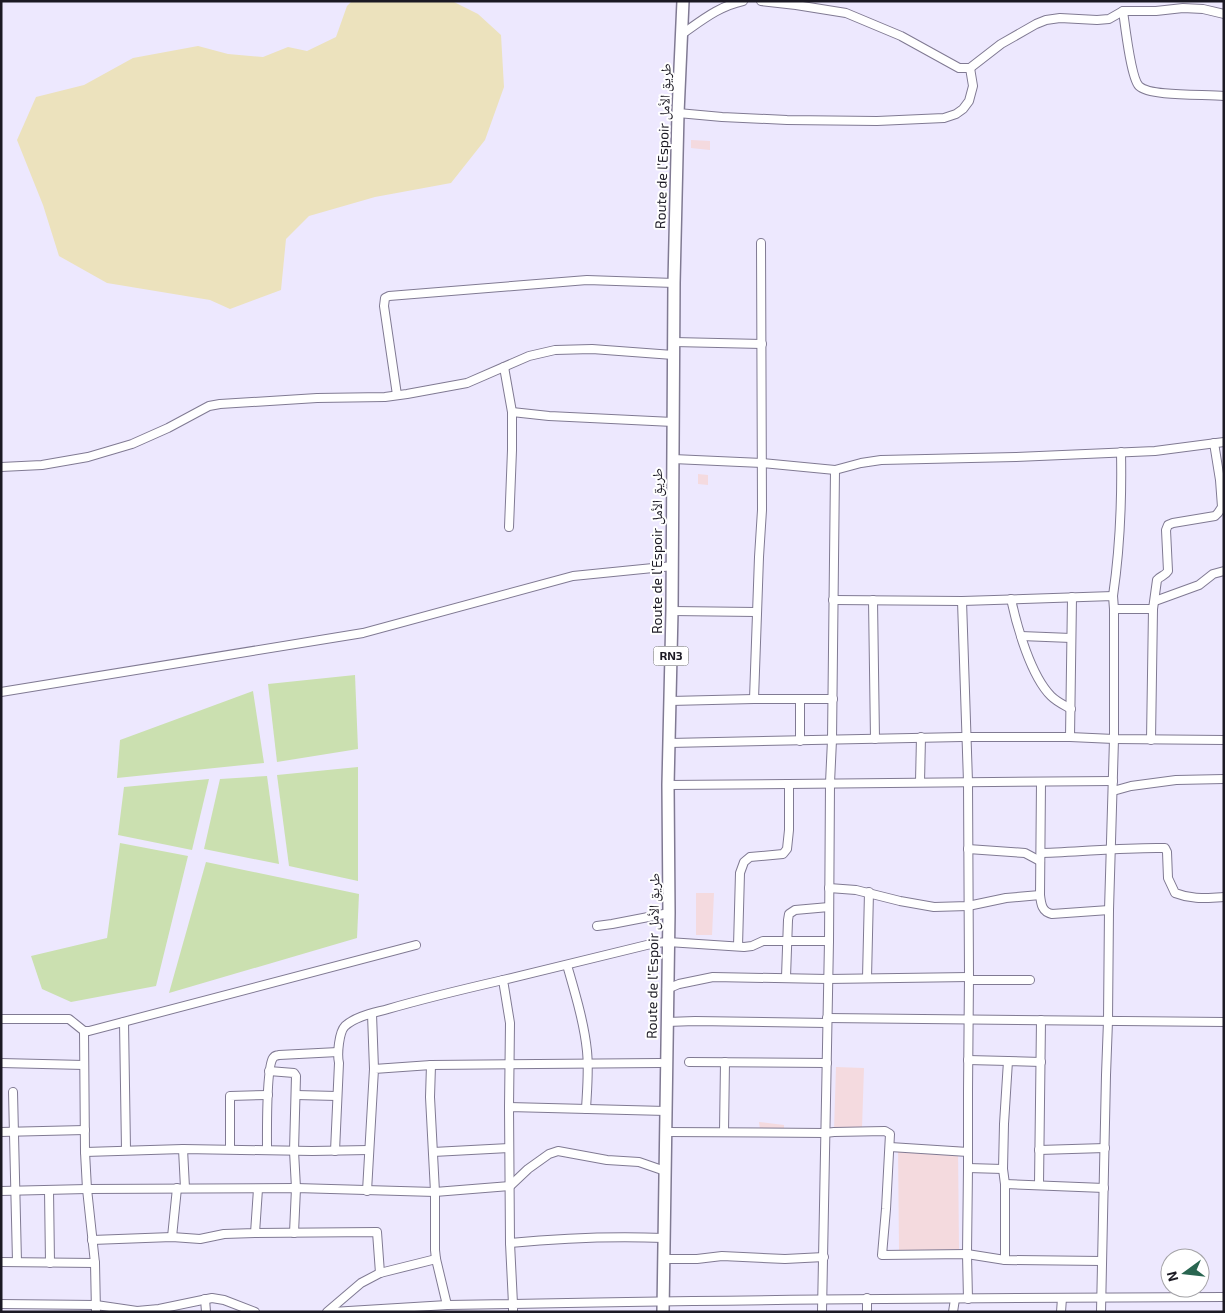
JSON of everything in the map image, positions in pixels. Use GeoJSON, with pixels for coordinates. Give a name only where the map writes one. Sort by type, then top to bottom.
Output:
{"type":"FeatureCollection","features":[{"type":"Feature","properties":{"kind":"highway","name":"Route de l’Espoir طريق الأمل"},"geometry":{"type":"LineString","coordinates":[[663,1307],[669,913],[668,784],[673,566],[674,283],[683,1]]}},
{"type":"Feature","properties":{"kind":"street"},"geometry":{"type":"LineString","coordinates":[[682,34],[717,10],[732,3],[742,1]]}},
{"type":"Feature","properties":{"kind":"street"},"geometry":{"type":"LineString","coordinates":[[761,1],[846,13],[901,36],[959,68],[970,68],[1001,44],[1046,20],[1060,18],[1084,20],[1109,19],[1123,11],[1191,8],[1224,14]]}},
{"type":"Feature","properties":{"kind":"street"},"geometry":{"type":"LineString","coordinates":[[1123,11],[1133,72],[1139,86],[1145,90],[1158,93],[1224,96]]}},
{"type":"Feature","properties":{"kind":"street"},"geometry":{"type":"LineString","coordinates":[[678,113],[787,120],[876,121],[944,118],[956,114],[969,102],[973,86],[970,68]]}},
{"type":"Feature","properties":{"kind":"street"},"geometry":{"type":"LineString","coordinates":[[754,698],[756,612],[762,510],[761,243]]}},
{"type":"Feature","properties":{"kind":"street"},"geometry":{"type":"LineString","coordinates":[[397,395],[384,306],[385,298],[389,296],[587,280],[674,283]]}},
{"type":"Feature","properties":{"kind":"street"},"geometry":{"type":"LineString","coordinates":[[674,342],[762,344]]}},
{"type":"Feature","properties":{"kind":"street"},"geometry":{"type":"LineString","coordinates":[[1,467],[42,465],[88,457],[132,444],[168,428],[200,410],[220,404],[317,398],[385,397],[433,390],[467,383],[529,356],[572,348],[673,355]]}},
{"type":"Feature","properties":{"kind":"street"},"geometry":{"type":"LineString","coordinates":[[504,367],[512,412],[509,527]]}},
{"type":"Feature","properties":{"kind":"street"},"geometry":{"type":"LineString","coordinates":[[512,412],[568,417],[673,422]]}},
{"type":"Feature","properties":{"kind":"street"},"geometry":{"type":"LineString","coordinates":[[673,459],[762,462],[835,470],[881,460],[1016,457],[1162,450],[1224,442]]}},
{"type":"Feature","properties":{"kind":"street"},"geometry":{"type":"LineString","coordinates":[[1151,740],[1153,609],[1157,580],[1168,571],[1166,530],[1173,523],[1210,518],[1218,513],[1222,506],[1214,443]]}},
{"type":"Feature","properties":{"kind":"street"},"geometry":{"type":"LineString","coordinates":[[1101,1312],[1114,739],[1113,596],[1120,526],[1120,452]]}},
{"type":"Feature","properties":{"kind":"street"},"geometry":{"type":"LineString","coordinates":[[822,1312],[833,699],[835,470]]}},
{"type":"Feature","properties":{"kind":"street"},"geometry":{"type":"LineString","coordinates":[[1,692],[363,633],[573,576],[673,566]]}},
{"type":"Feature","properties":{"kind":"street"},"geometry":{"type":"LineString","coordinates":[[1155,601],[1199,585],[1214,574],[1224,571]]}},
{"type":"Feature","properties":{"kind":"street"},"geometry":{"type":"LineString","coordinates":[[833,600],[962,601],[1113,596]]}},
{"type":"Feature","properties":{"kind":"street"},"geometry":{"type":"LineString","coordinates":[[1070,737],[1072,597]]}},
{"type":"Feature","properties":{"kind":"street"},"geometry":{"type":"LineString","coordinates":[[1011,599],[1021,636],[1030,660],[1044,687],[1051,696],[1071,709]]}},
{"type":"Feature","properties":{"kind":"street"},"geometry":{"type":"LineString","coordinates":[[873,600],[875,739]]}},
{"type":"Feature","properties":{"kind":"street"},"geometry":{"type":"LineString","coordinates":[[962,601],[968,782],[968,1299]]}},
{"type":"Feature","properties":{"kind":"street"},"geometry":{"type":"LineString","coordinates":[[1114,609],[1153,609]]}},
{"type":"Feature","properties":{"kind":"street"},"geometry":{"type":"LineString","coordinates":[[672,611],[756,612]]}},
{"type":"Feature","properties":{"kind":"street"},"geometry":{"type":"LineString","coordinates":[[1021,636],[1072,638]]}},
{"type":"Feature","properties":{"kind":"street"},"geometry":{"type":"LineString","coordinates":[[670,701],[754,698],[833,699]]}},
{"type":"Feature","properties":{"kind":"street"},"geometry":{"type":"LineString","coordinates":[[800,699],[800,741]]}},
{"type":"Feature","properties":{"kind":"street"},"geometry":{"type":"LineString","coordinates":[[920,782],[921,737]]}},
{"type":"Feature","properties":{"kind":"street"},"geometry":{"type":"LineString","coordinates":[[669,743],[921,737],[1224,740]]}},
{"type":"Feature","properties":{"kind":"street"},"geometry":{"type":"LineString","coordinates":[[1113,791],[1131,786],[1176,780],[1224,780]]}},
{"type":"Feature","properties":{"kind":"street"},"geometry":{"type":"LineString","coordinates":[[668,784],[1113,781]]}},
{"type":"Feature","properties":{"kind":"street"},"geometry":{"type":"LineString","coordinates":[[1041,782],[1040,895],[1043,908],[1048,913],[1109,910]]}},
{"type":"Feature","properties":{"kind":"street"},"geometry":{"type":"LineString","coordinates":[[738,946],[740,873],[744,862],[750,857],[783,854],[787,849],[789,784]]}},
{"type":"Feature","properties":{"kind":"street"},"geometry":{"type":"LineString","coordinates":[[968,849],[1025,853],[1040,857],[1111,850],[1165,848],[1167,852],[1168,878],[1175,893],[1188,898],[1224,898]]}},
{"type":"Feature","properties":{"kind":"street"},"geometry":{"type":"LineString","coordinates":[[829,888],[870,892],[900,901],[934,907],[968,906],[1006,898],[1040,895]]}},
{"type":"Feature","properties":{"kind":"street"},"geometry":{"type":"LineString","coordinates":[[867,978],[870,892]]}},
{"type":"Feature","properties":{"kind":"street"},"geometry":{"type":"LineString","coordinates":[[786,977],[789,914],[794,910],[829,907]]}},
{"type":"Feature","properties":{"kind":"street"},"geometry":{"type":"LineString","coordinates":[[597,926],[669,913]]}},
{"type":"Feature","properties":{"kind":"street"},"geometry":{"type":"LineString","coordinates":[[335,1151],[338,1052],[344,1026],[352,1021],[436,995],[648,944],[668,942],[748,946],[763,941],[829,941]]}},
{"type":"Feature","properties":{"kind":"street"},"geometry":{"type":"LineString","coordinates":[[1,1018],[69,1019],[84,1031],[89,1031],[416,945]]}},
{"type":"Feature","properties":{"kind":"street"},"geometry":{"type":"LineString","coordinates":[[567,965],[587,1050],[586,1109]]}},
{"type":"Feature","properties":{"kind":"street"},"geometry":{"type":"LineString","coordinates":[[667,989],[690,981],[713,977],[1030,980]]}},
{"type":"Feature","properties":{"kind":"street"},"geometry":{"type":"LineString","coordinates":[[503,980],[510,1023],[509,1148],[513,1308]]}},
{"type":"Feature","properties":{"kind":"street"},"geometry":{"type":"LineString","coordinates":[[366,1191],[374,1069],[372,1014]]}},
{"type":"Feature","properties":{"kind":"street"},"geometry":{"type":"LineString","coordinates":[[667,1022],[968,1019],[1224,1022]]}},
{"type":"Feature","properties":{"kind":"street"},"geometry":{"type":"LineString","coordinates":[[1039,1184],[1041,1020]]}},
{"type":"Feature","properties":{"kind":"street"},"geometry":{"type":"LineString","coordinates":[[124,1022],[126,1150]]}},
{"type":"Feature","properties":{"kind":"street"},"geometry":{"type":"LineString","coordinates":[[84,1031],[87,1189],[95,1263],[96,1309]]}},
{"type":"Feature","properties":{"kind":"street"},"geometry":{"type":"LineString","coordinates":[[267,1150],[269,1071],[272,1059],[276,1055],[338,1052]]}},
{"type":"Feature","properties":{"kind":"street"},"geometry":{"type":"LineString","coordinates":[[968,1060],[1041,1062]]}},
{"type":"Feature","properties":{"kind":"street"},"geometry":{"type":"LineString","coordinates":[[1005,1260],[1005,1184],[1003,1169],[1008,1061]]}},
{"type":"Feature","properties":{"kind":"street"},"geometry":{"type":"LineString","coordinates":[[689,1062],[827,1063]]}},
{"type":"Feature","properties":{"kind":"street"},"geometry":{"type":"LineString","coordinates":[[724,1132],[725,1062]]}},
{"type":"Feature","properties":{"kind":"street"},"geometry":{"type":"LineString","coordinates":[[1,1063],[84,1065]]}},
{"type":"Feature","properties":{"kind":"street"},"geometry":{"type":"LineString","coordinates":[[374,1069],[431,1065],[660,1063]]}},
{"type":"Feature","properties":{"kind":"street"},"geometry":{"type":"LineString","coordinates":[[431,1065],[430,1097],[435,1192],[434,1229],[436,1259],[447,1305]]}},
{"type":"Feature","properties":{"kind":"street"},"geometry":{"type":"LineString","coordinates":[[269,1071],[295,1074],[297,1080],[294,1151],[296,1188],[294,1233]]}},
{"type":"Feature","properties":{"kind":"street"},"geometry":{"type":"LineString","coordinates":[[13,1092],[17,1262]]}},
{"type":"Feature","properties":{"kind":"street"},"geometry":{"type":"LineString","coordinates":[[230,1149],[230,1096],[268,1094]]}},
{"type":"Feature","properties":{"kind":"street"},"geometry":{"type":"LineString","coordinates":[[296,1095],[337,1096]]}},
{"type":"Feature","properties":{"kind":"street"},"geometry":{"type":"LineString","coordinates":[[509,1107],[666,1111]]}},
{"type":"Feature","properties":{"kind":"street"},"geometry":{"type":"LineString","coordinates":[[1,1132],[85,1130]]}},
{"type":"Feature","properties":{"kind":"street"},"geometry":{"type":"LineString","coordinates":[[666,1132],[825,1133],[885,1131],[890,1134],[890,1147],[882,1255],[967,1254],[1005,1260],[1102,1261]]}},
{"type":"Feature","properties":{"kind":"street"},"geometry":{"type":"LineString","coordinates":[[890,1147],[968,1152]]}},
{"type":"Feature","properties":{"kind":"street"},"geometry":{"type":"LineString","coordinates":[[433,1152],[509,1148]]}},
{"type":"Feature","properties":{"kind":"street"},"geometry":{"type":"LineString","coordinates":[[1039,1150],[1105,1148]]}},
{"type":"Feature","properties":{"kind":"street"},"geometry":{"type":"LineString","coordinates":[[86,1152],[183,1149],[369,1150]]}},
{"type":"Feature","properties":{"kind":"street"},"geometry":{"type":"LineString","coordinates":[[172,1237],[181,1188],[183,1149]]}},
{"type":"Feature","properties":{"kind":"street"},"geometry":{"type":"LineString","coordinates":[[1,1191],[296,1188],[435,1192],[510,1186],[528,1169],[549,1154],[558,1151],[608,1160],[639,1162],[665,1171]]}},
{"type":"Feature","properties":{"kind":"street"},"geometry":{"type":"LineString","coordinates":[[968,1168],[1003,1169]]}},
{"type":"Feature","properties":{"kind":"street"},"geometry":{"type":"LineString","coordinates":[[1005,1184],[1104,1188]]}},
{"type":"Feature","properties":{"kind":"street"},"geometry":{"type":"LineString","coordinates":[[255,1233],[258,1189]]}},
{"type":"Feature","properties":{"kind":"street"},"geometry":{"type":"LineString","coordinates":[[48,1190],[50,1262]]}},
{"type":"Feature","properties":{"kind":"street"},"geometry":{"type":"LineString","coordinates":[[92,1240],[172,1237],[200,1239],[230,1234],[255,1233],[377,1232],[380,1273]]}},
{"type":"Feature","properties":{"kind":"street"},"geometry":{"type":"LineString","coordinates":[[510,1242],[575,1238],[664,1238]]}},
{"type":"Feature","properties":{"kind":"street"},"geometry":{"type":"LineString","coordinates":[[664,1259],[697,1259],[722,1256],[786,1259],[824,1257]]}},
{"type":"Feature","properties":{"kind":"street"},"geometry":{"type":"LineString","coordinates":[[327,1312],[361,1283],[380,1273],[436,1259]]}},
{"type":"Feature","properties":{"kind":"street"},"geometry":{"type":"LineString","coordinates":[[1,1262],[95,1263]]}},
{"type":"Feature","properties":{"kind":"street"},"geometry":{"type":"LineString","coordinates":[[332,1312],[447,1305],[513,1308],[663,1307],[867,1298],[1224,1297]]}},
{"type":"Feature","properties":{"kind":"street"},"geometry":{"type":"LineString","coordinates":[[1,1304],[137,1311],[159,1309],[212,1298],[224,1300],[255,1312]]}},
{"type":"Feature","properties":{"kind":"street"},"geometry":{"type":"LineString","coordinates":[[867,1298],[867,1312]]}},
{"type":"Feature","properties":{"kind":"street"},"geometry":{"type":"LineString","coordinates":[[1061,1312],[1062,1298]]}},
{"type":"Feature","properties":{"kind":"street"},"geometry":{"type":"LineString","coordinates":[[204,1299],[206,1312]]}},
{"type":"Feature","properties":{"kind":"street"},"geometry":{"type":"LineString","coordinates":[[953,1312],[955,1299]]}},
{"type":"Feature","properties":{"kind":"shaded area"},"geometry":{"type":"Polygon","coordinates":[[[691,140],[710,141],[710,150],[691,148],[691,140]]]}},
{"type":"Feature","properties":{"kind":"shaded area"},"geometry":{"type":"Polygon","coordinates":[[[698,474],[708,475],[708,485],[698,484],[698,474]]]}},
{"type":"Feature","properties":{"kind":"shaded area"},"geometry":{"type":"Polygon","coordinates":[[[696,893],[714,893],[712,935],[696,935],[696,893]]]}},
{"type":"Feature","properties":{"kind":"shaded area"},"geometry":{"type":"Polygon","coordinates":[[[836,1067],[864,1068],[862,1128],[834,1130],[836,1067]]]}},
{"type":"Feature","properties":{"kind":"shaded area"},"geometry":{"type":"Polygon","coordinates":[[[759,1122],[784,1125],[784,1130],[760,1130],[759,1122]]]}},
{"type":"Feature","properties":{"kind":"shaded area"},"geometry":{"type":"Polygon","coordinates":[[[898,1146],[958,1146],[959,1250],[899,1250],[898,1146]]]}},
{"type":"Feature","properties":{"kind":"green space"},"geometry":{"type":"Polygon","coordinates":[[[355,675],[358,749],[277,762],[268,684],[355,675]]]}},
{"type":"Feature","properties":{"kind":"green space"},"geometry":{"type":"Polygon","coordinates":[[[253,691],[264,763],[117,778],[120,740],[253,691]]]}},
{"type":"Feature","properties":{"kind":"green space"},"geometry":{"type":"Polygon","coordinates":[[[358,767],[358,881],[289,866],[277,775],[358,767]]]}},
{"type":"Feature","properties":{"kind":"green space"},"geometry":{"type":"Polygon","coordinates":[[[267,776],[279,864],[204,849],[220,779],[267,776]]]}},
{"type":"Feature","properties":{"kind":"green space"},"geometry":{"type":"Polygon","coordinates":[[[209,779],[192,850],[118,835],[124,787],[209,779]]]}},
{"type":"Feature","properties":{"kind":"green space"},"geometry":{"type":"Polygon","coordinates":[[[120,843],[188,856],[156,986],[71,1002],[42,989],[31,956],[107,938],[120,843]]]}},
{"type":"Feature","properties":{"kind":"green space"},"geometry":{"type":"Polygon","coordinates":[[[206,862],[359,894],[357,938],[169,993],[206,862]]]}},
{"type":"Feature","properties":{"kind":"sand"},"geometry":{"type":"Polygon","coordinates":[[[352,1],[452,1],[478,14],[501,35],[504,87],[485,140],[451,183],[375,197],[309,216],[286,239],[281,290],[230,309],[210,300],[107,283],[59,256],[43,205],[17,140],[36,97],[84,85],[133,58],[198,46],[228,54],[263,57],[288,47],[307,51],[336,37],[347,6],[352,1]]]}}]}
